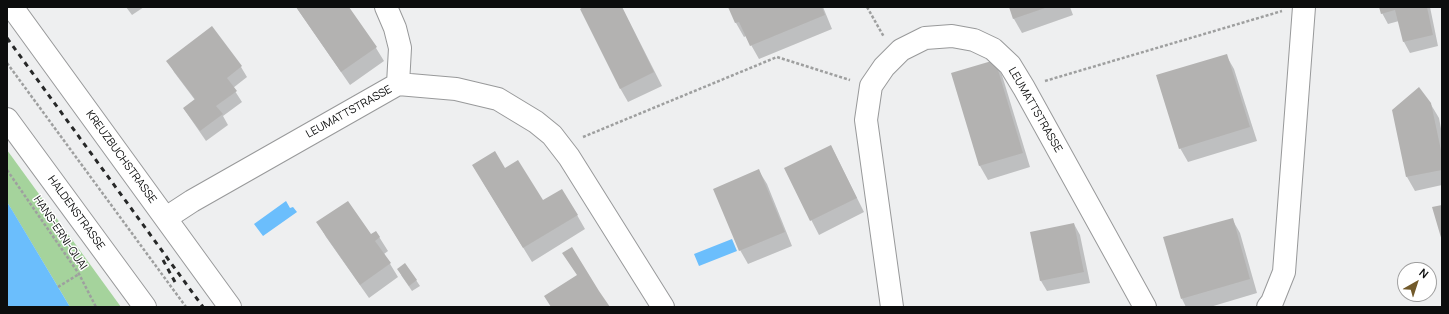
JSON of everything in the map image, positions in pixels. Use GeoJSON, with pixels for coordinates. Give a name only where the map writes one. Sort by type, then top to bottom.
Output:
{"type":"FeatureCollection","features":[{"type":"Feature","properties":{"kind":"street","name":"KREUZBUCHSTRASSE"},"geometry":{"type":"LineString","coordinates":[[12,7],[230,307]]}},
{"type":"Feature","properties":{"kind":"street"},"geometry":{"type":"LineString","coordinates":[[386,7],[395,28],[400,48],[398,84]]}},
{"type":"Feature","properties":{"kind":"street"},"geometry":{"type":"LineString","coordinates":[[1268,307],[1272,302],[1284,272],[1296,8]]}},
{"type":"Feature","properties":{"kind":"street","name":"LEUMATTSTRASSE"},"geometry":{"type":"LineString","coordinates":[[892,307],[866,120],[871,86],[884,67],[901,50],[925,38],[952,36],[974,40],[993,49],[1010,66],[1024,88],[1144,307]]}},
{"type":"Feature","properties":{"kind":"street","name":"LEUMATTSTRASSE"},"geometry":{"type":"LineString","coordinates":[[166,218],[192,200],[398,84],[456,89],[498,99],[536,122],[552,135],[566,151],[663,307]]}},
{"type":"Feature","properties":{"kind":"street","name":"HALDENSTRASSE"},"geometry":{"type":"LineString","coordinates":[[7,119],[145,307]]}},
{"type":"Feature","properties":{"kind":"path"},"geometry":{"type":"LineString","coordinates":[[867,7],[885,39]]}},
{"type":"Feature","properties":{"kind":"path"},"geometry":{"type":"LineString","coordinates":[[1040,83],[1296,8]]}},
{"type":"Feature","properties":{"kind":"path"},"geometry":{"type":"LineString","coordinates":[[578,138],[777,57],[854,81]]}},
{"type":"Feature","properties":{"kind":"path"},"geometry":{"type":"LineString","coordinates":[[7,63],[186,307]]}},
{"type":"Feature","properties":{"kind":"path","name":"HANS-ERNI-QUAI"},"geometry":{"type":"LineString","coordinates":[[7,170],[79,274],[96,307]]}},
{"type":"Feature","properties":{"kind":"path"},"geometry":{"type":"LineString","coordinates":[[58,287],[79,274]]}},
{"type":"Feature","properties":{"kind":"green space"},"geometry":{"type":"Polygon","coordinates":[[[7,150],[121,307],[70,307],[7,202],[7,150]]]}},
{"type":"Feature","properties":{"kind":"water"},"geometry":{"type":"Polygon","coordinates":[[[286,201],[290,208],[293,207],[297,212],[263,236],[254,224],[286,201]]]}},
{"type":"Feature","properties":{"kind":"water"},"geometry":{"type":"Polygon","coordinates":[[[7,202],[12,210],[70,307],[7,307],[7,202]]]}},
{"type":"Feature","properties":{"kind":"water"},"geometry":{"type":"Polygon","coordinates":[[[732,239],[737,251],[699,266],[694,254],[732,239]]]}},
{"type":"Feature","properties":{"kind":"building"},"geometry":{"type":"Polygon","coordinates":[[[296,7],[349,7],[377,47],[341,72],[296,7]]]}},
{"type":"Feature","properties":{"kind":"building"},"geometry":{"type":"Polygon","coordinates":[[[583,7],[622,7],[654,72],[620,89],[580,9],[583,7]]]}},
{"type":"Feature","properties":{"kind":"building"},"geometry":{"type":"Polygon","coordinates":[[[728,7],[822,7],[825,15],[750,46],[739,22],[735,23],[728,7]]]}},
{"type":"Feature","properties":{"kind":"building"},"geometry":{"type":"Polygon","coordinates":[[[1009,7],[1048,7],[1013,19],[1009,7]]]}},
{"type":"Feature","properties":{"kind":"building"},"geometry":{"type":"Polygon","coordinates":[[[1379,7],[1427,7],[1433,35],[1403,42],[1395,10],[1381,14],[1379,7]]]}},
{"type":"Feature","properties":{"kind":"building"},"geometry":{"type":"Polygon","coordinates":[[[212,26],[242,66],[227,78],[237,91],[216,106],[223,114],[200,131],[183,108],[195,99],[166,61],[212,26]]]}},
{"type":"Feature","properties":{"kind":"building"},"geometry":{"type":"Polygon","coordinates":[[[1227,54],[1250,127],[1179,149],[1156,75],[1227,54]]]}},
{"type":"Feature","properties":{"kind":"building"},"geometry":{"type":"Polygon","coordinates":[[[995,60],[1023,153],[979,166],[951,73],[995,60]]]}},
{"type":"Feature","properties":{"kind":"building"},"geometry":{"type":"Polygon","coordinates":[[[1419,87],[1431,103],[1442,155],[1442,170],[1406,177],[1392,110],[1419,87]]]}},
{"type":"Feature","properties":{"kind":"building"},"geometry":{"type":"Polygon","coordinates":[[[831,145],[857,198],[810,221],[784,168],[831,145]]]}},
{"type":"Feature","properties":{"kind":"building"},"geometry":{"type":"Polygon","coordinates":[[[495,151],[505,168],[518,160],[543,200],[562,189],[578,215],[523,248],[472,165],[495,151]]]}},
{"type":"Feature","properties":{"kind":"building"},"geometry":{"type":"Polygon","coordinates":[[[759,169],[785,232],[739,251],[713,189],[759,169]]]}},
{"type":"Feature","properties":{"kind":"building"},"geometry":{"type":"Polygon","coordinates":[[[348,201],[371,234],[376,231],[380,237],[375,241],[391,263],[360,285],[316,222],[348,201]]]}},
{"type":"Feature","properties":{"kind":"building"},"geometry":{"type":"Polygon","coordinates":[[[1442,205],[1442,241],[1432,207],[1442,205]]]}},
{"type":"Feature","properties":{"kind":"building"},"geometry":{"type":"Polygon","coordinates":[[[1233,218],[1250,279],[1181,299],[1163,237],[1233,218]]]}},
{"type":"Feature","properties":{"kind":"building"},"geometry":{"type":"Polygon","coordinates":[[[1074,223],[1084,272],[1040,281],[1030,232],[1074,223]]]}},
{"type":"Feature","properties":{"kind":"building"},"geometry":{"type":"Polygon","coordinates":[[[572,247],[610,307],[551,307],[544,296],[577,275],[562,253],[572,247]]]}},
{"type":"Feature","properties":{"kind":"building"},"geometry":{"type":"Polygon","coordinates":[[[405,263],[417,280],[409,286],[397,269],[405,263]]]}},
{"type":"Feature","properties":{"kind":"railway"},"geometry":{"type":"LineString","coordinates":[[7,38],[203,307]]}},
{"type":"Feature","properties":{"kind":"railway"},"geometry":{"type":"LineString","coordinates":[[163,260],[175,282]]}}]}
